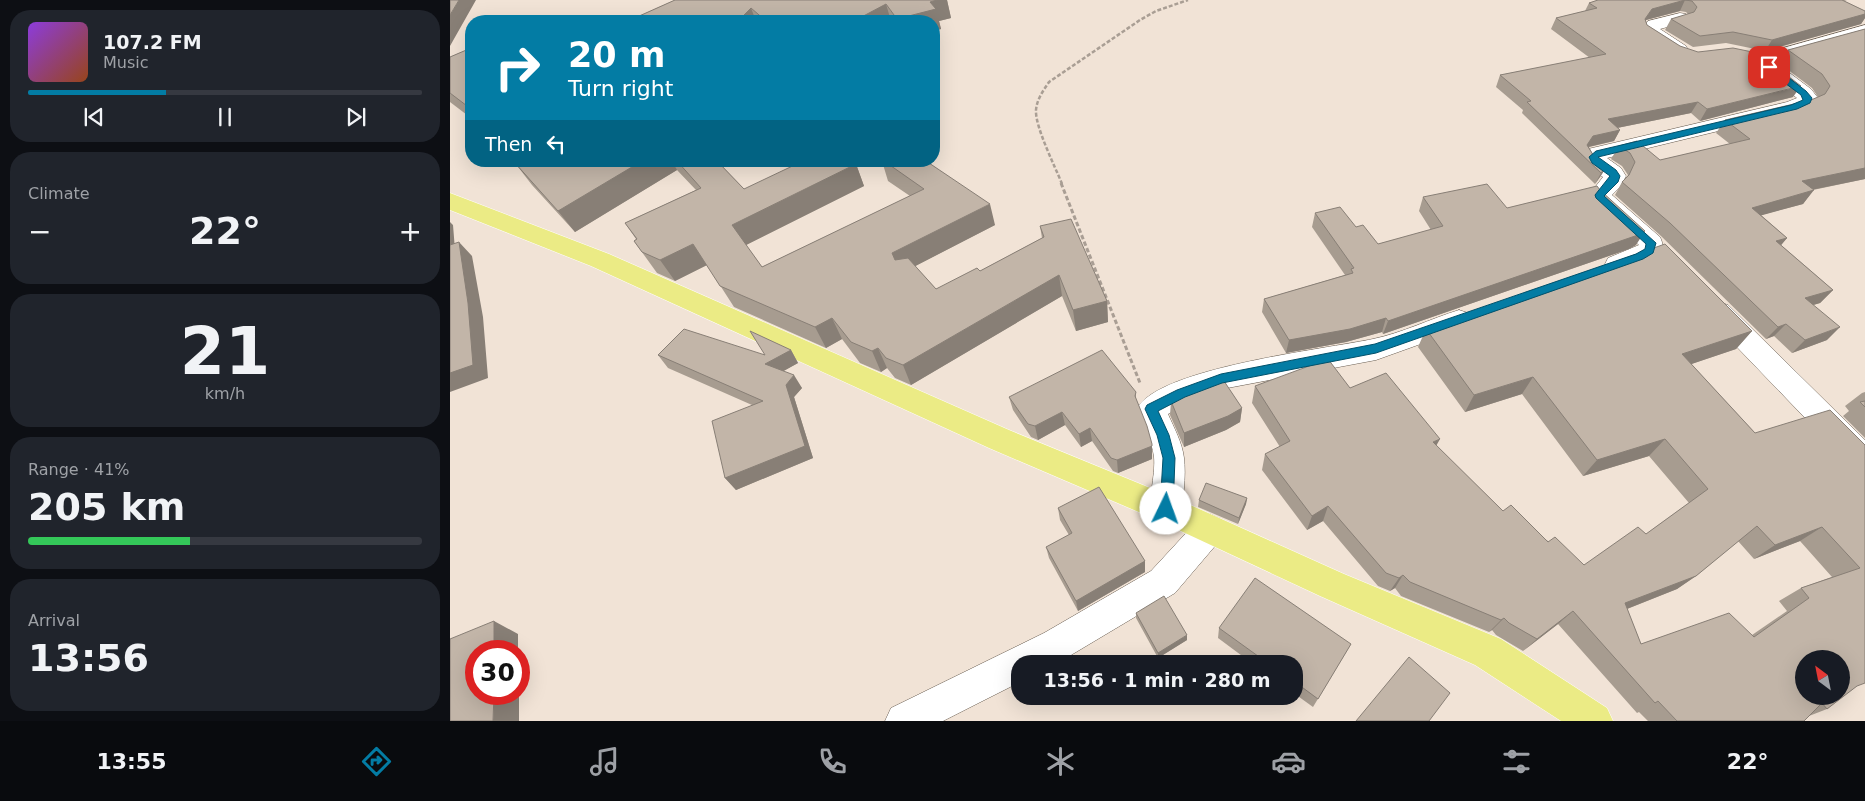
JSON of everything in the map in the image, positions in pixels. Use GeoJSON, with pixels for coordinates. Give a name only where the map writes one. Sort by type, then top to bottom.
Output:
{"type":"FeatureCollection","features":[{"type":"Feature","properties":{"kind":"main road"},"geometry":{"type":"LineString","coordinates":[[450,201],[600,260],[999,439],[1166,509],[1332,585],[1488,652],[1594,721]]}},
{"type":"Feature","properties":{"kind":"street"},"geometry":{"type":"LineString","coordinates":[[1680,18],[1654,25],[1650,31],[1682,52],[1692,55],[1700,54]]}},
{"type":"Feature","properties":{"kind":"street"},"geometry":{"type":"LineString","coordinates":[[1672,264],[1601,198],[1602,191],[1614,180],[1615,176],[1613,172],[1595,161],[1594,157],[1596,154],[1794,107],[1807,101],[1808,98],[1757,57],[1865,31]]}},
{"type":"Feature","properties":{"kind":"street"},"geometry":{"type":"LineString","coordinates":[[1592,273],[1639,257],[1650,251],[1651,243]]}},
{"type":"Feature","properties":{"kind":"street"},"geometry":{"type":"LineString","coordinates":[[1700,292],[1865,460]]}},
{"type":"Feature","properties":{"kind":"street"},"geometry":{"type":"LineString","coordinates":[[1166,509],[1169,458],[1163,435],[1151,409],[1192,388],[1221,378],[1376,349],[1479,312]]}},
{"type":"Feature","properties":{"kind":"street"},"geometry":{"type":"LineString","coordinates":[[904,721],[1056,645],[1163,582],[1210,529]]}},
{"type":"Feature","properties":{"kind":"path"},"geometry":{"type":"LineString","coordinates":[[1151,409],[1040,128],[1036,111],[1039,97],[1049,82],[1140,20],[1156,11],[1188,0]]}},
{"type":"Feature","properties":{"kind":"building"},"geometry":{"type":"Polygon","coordinates":[[[450,0],[459,0],[450,15],[450,0]]]}},
{"type":"Feature","properties":{"kind":"building"},"geometry":{"type":"Polygon","coordinates":[[[675,0],[937,0],[930,2],[936,9],[913,15],[894,15],[886,4],[865,15],[759,15],[751,8],[744,15],[641,15],[675,0]]]}},
{"type":"Feature","properties":{"kind":"building"},"geometry":{"type":"Polygon","coordinates":[[[1598,0],[1685,0],[1652,9],[1645,19],[1647,25],[1680,46],[1698,52],[1733,48],[1762,54],[1768,61],[1801,86],[1707,109],[1698,102],[1608,119],[1620,130],[1593,136],[1587,145],[1595,158],[1607,166],[1601,173],[1527,102],[1531,101],[1500,75],[1606,54],[1556,18],[1597,8],[1589,3],[1598,0]]]}},
{"type":"Feature","properties":{"kind":"building"},"geometry":{"type":"Polygon","coordinates":[[[1685,0],[1842,0],[1865,11],[1865,14],[1772,40],[1733,32],[1700,36],[1671,19],[1694,12],[1697,7],[1692,1],[1685,0]]]}},
{"type":"Feature","properties":{"kind":"building"},"geometry":{"type":"Polygon","coordinates":[[[1865,29],[1865,168],[1802,181],[1814,190],[1752,208],[1787,238],[1776,241],[1833,290],[1805,298],[1840,327],[1805,340],[1786,324],[1778,327],[1670,223],[1622,182],[1629,175],[1635,162],[1630,153],[1619,146],[1637,141],[1660,160],[1750,139],[1725,120],[1811,100],[1825,94],[1830,86],[1822,74],[1788,50],[1865,29]]]}},
{"type":"Feature","properties":{"kind":"building"},"geometry":{"type":"Polygon","coordinates":[[[465,51],[465,104],[450,93],[450,57],[465,51]]]}},
{"type":"Feature","properties":{"kind":"building"},"geometry":{"type":"Polygon","coordinates":[[[519,167],[632,167],[558,211],[519,167]]]}},
{"type":"Feature","properties":{"kind":"building"},"geometry":{"type":"Polygon","coordinates":[[[682,167],[723,167],[744,189],[790,167],[850,167],[732,225],[762,267],[924,189],[893,167],[935,167],[990,204],[892,253],[895,260],[908,258],[936,289],[977,268],[980,271],[1044,237],[1040,226],[1071,219],[1107,301],[1073,310],[1059,275],[903,365],[886,358],[878,348],[872,351],[851,342],[832,318],[815,327],[720,286],[693,244],[660,260],[642,252],[634,241],[637,239],[625,223],[701,188],[682,167]]]}},
{"type":"Feature","properties":{"kind":"building"},"geometry":{"type":"Polygon","coordinates":[[[1487,184],[1507,208],[1597,186],[1645,231],[1388,321],[1386,318],[1350,329],[1289,340],[1264,299],[1353,273],[1351,269],[1354,268],[1315,213],[1340,207],[1356,227],[1363,225],[1378,244],[1443,226],[1423,197],[1487,184]]]}},
{"type":"Feature","properties":{"kind":"building"},"geometry":{"type":"Polygon","coordinates":[[[459,242],[468,303],[473,365],[450,373],[450,245],[459,242]]]}},
{"type":"Feature","properties":{"kind":"building"},"geometry":{"type":"Polygon","coordinates":[[[1665,244],[1752,331],[1682,354],[1755,433],[1830,410],[1865,445],[1865,683],[1850,691],[1850,650],[1795,650],[1795,705],[1820,705],[1804,721],[1677,721],[1658,701],[1655,703],[1573,611],[1537,639],[1509,623],[1504,618],[1501,620],[1410,582],[1403,575],[1399,578],[1386,573],[1328,506],[1312,516],[1265,454],[1290,441],[1255,386],[1328,359],[1350,388],[1386,373],[1440,439],[1433,442],[1503,511],[1511,505],[1548,542],[1555,537],[1584,565],[1638,527],[1646,534],[1708,489],[1665,439],[1597,460],[1533,377],[1474,395],[1426,329],[1665,244]],[[1757,526],[1696,576],[1625,603],[1641,644],[1729,613],[1754,637],[1809,598],[1801,588],[1860,568],[1822,527],[1775,545],[1757,526]]]}},
{"type":"Feature","properties":{"kind":"building"},"geometry":{"type":"Polygon","coordinates":[[[684,329],[765,355],[750,331],[791,350],[765,364],[794,375],[786,385],[805,446],[725,478],[712,421],[763,401],[658,355],[684,329]]]}},
{"type":"Feature","properties":{"kind":"building"},"geometry":{"type":"Polygon","coordinates":[[[1102,350],[1136,392],[1135,396],[1152,444],[1152,446],[1117,460],[1111,458],[1090,428],[1079,434],[1062,412],[1035,426],[1028,424],[1009,397],[1102,350]]]}},
{"type":"Feature","properties":{"kind":"building"},"geometry":{"type":"Polygon","coordinates":[[[1222,378],[1242,408],[1228,416],[1184,433],[1171,401],[1203,384],[1222,378]]]}},
{"type":"Feature","properties":{"kind":"building"},"geometry":{"type":"Polygon","coordinates":[[[1206,483],[1247,498],[1239,518],[1199,500],[1206,483]]]}},
{"type":"Feature","properties":{"kind":"building"},"geometry":{"type":"Polygon","coordinates":[[[1099,487],[1145,561],[1076,601],[1046,547],[1072,533],[1058,508],[1099,487]]]}},
{"type":"Feature","properties":{"kind":"building"},"geometry":{"type":"Polygon","coordinates":[[[1255,578],[1351,644],[1318,699],[1303,688],[1303,655],[1256,655],[1219,628],[1255,578]]]}},
{"type":"Feature","properties":{"kind":"building"},"geometry":{"type":"Polygon","coordinates":[[[1164,596],[1187,635],[1158,653],[1136,613],[1164,596]]]}},
{"type":"Feature","properties":{"kind":"building"},"geometry":{"type":"Polygon","coordinates":[[[494,621],[494,640],[465,640],[465,705],[494,705],[493,721],[450,721],[450,639],[494,621]]]}},
{"type":"Feature","properties":{"kind":"building"},"geometry":{"type":"Polygon","coordinates":[[[1409,657],[1450,693],[1429,721],[1356,721],[1409,657]]]}},
{"type":"Feature","properties":{"kind":"building"},"geometry":{"type":"Polygon","coordinates":[[[1824,705],[1832,705],[1827,709],[1824,705]]]}},
{"type":"Feature","properties":{"kind":"route"},"geometry":{"type":"LineString","coordinates":[[1166,509],[1169,458],[1163,435],[1151,409],[1192,388],[1221,378],[1376,349],[1639,257],[1650,251],[1651,243],[1601,198],[1602,191],[1611,184],[1615,176],[1613,172],[1595,161],[1594,157],[1596,154],[1794,107],[1807,101],[1808,98],[1804,93],[1769,67]]}}]}
